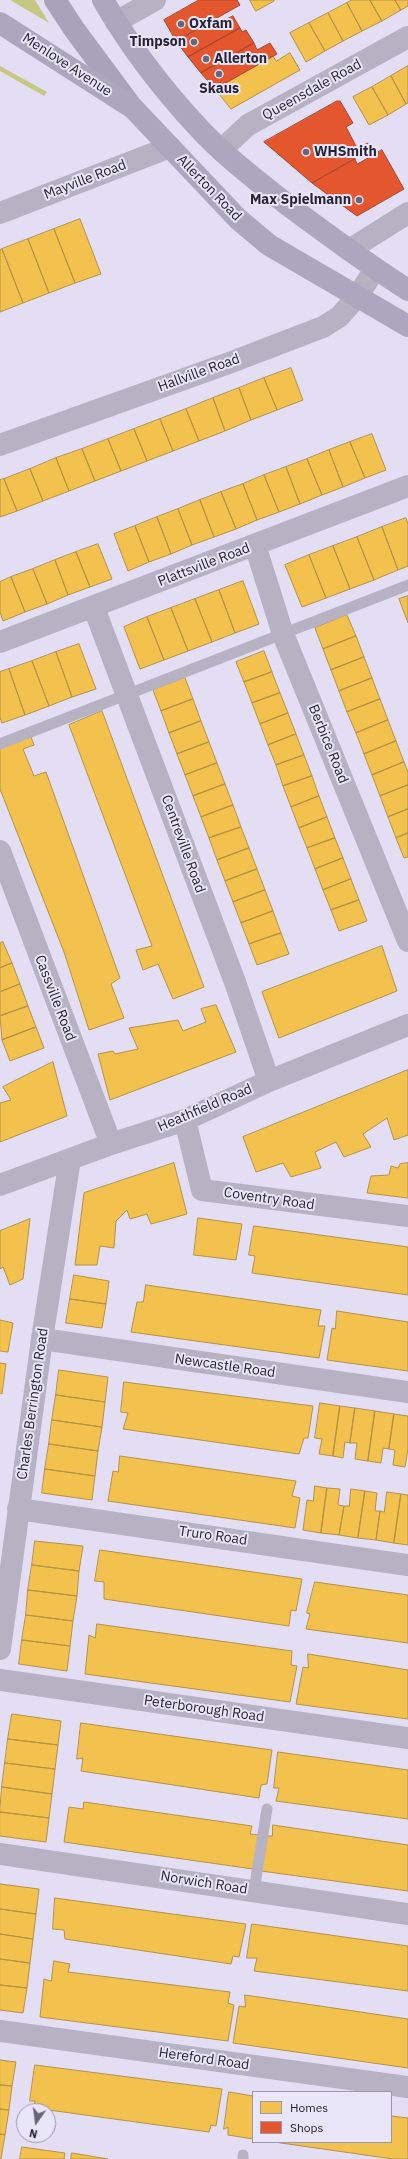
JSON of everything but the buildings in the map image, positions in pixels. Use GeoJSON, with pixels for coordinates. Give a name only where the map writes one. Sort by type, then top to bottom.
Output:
{"type":"FeatureCollection","features":[{"type":"Feature","properties":{"kind":"highway"},"geometry":{"type":"LineString","coordinates":[[103,0],[140,59],[168,94],[221,150],[261,184],[349,250],[408,290]]}},
{"type":"Feature","properties":{"kind":"highway","name":"Menlove Avenue"},"geometry":{"type":"LineString","coordinates":[[0,23],[133,108]]}},
{"type":"Feature","properties":{"kind":"highway","name":"Allerton Road"},"geometry":{"type":"LineString","coordinates":[[133,108],[238,219],[256,235],[269,245],[408,326]]}},
{"type":"Feature","properties":{"kind":"main road","name":"Allerton Road"},"geometry":{"type":"LineString","coordinates":[[55,0],[74,29],[133,108]]}},
{"type":"Feature","properties":{"kind":"street"},"geometry":{"type":"LineString","coordinates":[[116,22],[155,0]]}},
{"type":"Feature","properties":{"kind":"street","name":"Queensdale Road"},"geometry":{"type":"LineString","coordinates":[[221,150],[248,125],[408,37]]}},
{"type":"Feature","properties":{"kind":"street","name":"Mayville Road"},"geometry":{"type":"LineString","coordinates":[[0,213],[170,147]]}},
{"type":"Feature","properties":{"kind":"street"},"geometry":{"type":"LineString","coordinates":[[349,250],[404,220]]}},
{"type":"Feature","properties":{"kind":"street","name":"Hallville Road"},"geometry":{"type":"LineString","coordinates":[[0,445],[229,363],[323,327],[339,317],[357,297],[375,269]]}},
{"type":"Feature","properties":{"kind":"street","name":"Plattsville Road"},"geometry":{"type":"LineString","coordinates":[[0,642],[94,608],[408,486]]}},
{"type":"Feature","properties":{"kind":"street","name":"Berbice Road"},"geometry":{"type":"LineString","coordinates":[[255,545],[283,634],[408,941]]}},
{"type":"Feature","properties":{"kind":"street","name":"Centreville Road"},"geometry":{"type":"LineString","coordinates":[[94,608],[232,975],[269,1081]]}},
{"type":"Feature","properties":{"kind":"street","name":"Cassville Road"},"geometry":{"type":"LineString","coordinates":[[0,851],[111,1144]]}},
{"type":"Feature","properties":{"kind":"street","name":"Heathfield Road"},"geometry":{"type":"LineString","coordinates":[[0,1185],[111,1144],[185,1120],[269,1081],[408,1025]]}},
{"type":"Feature","properties":{"kind":"street","name":"Coventry Road"},"geometry":{"type":"LineString","coordinates":[[185,1120],[202,1190],[408,1216]]}},
{"type":"Feature","properties":{"kind":"street","name":"Charles Berrington Road"},"geometry":{"type":"LineString","coordinates":[[0,1649],[42,1340],[70,1159]]}},
{"type":"Feature","properties":{"kind":"street","name":"Newcastle Road"},"geometry":{"type":"LineString","coordinates":[[42,1340],[408,1392]]}},
{"type":"Feature","properties":{"kind":"street","name":"Truro Road"},"geometry":{"type":"LineString","coordinates":[[18,1509],[408,1565]]}},
{"type":"Feature","properties":{"kind":"street","name":"Peterborough Road"},"geometry":{"type":"LineString","coordinates":[[0,1680],[408,1738]]}},
{"type":"Feature","properties":{"kind":"street","name":"Norwich Road"},"geometry":{"type":"LineString","coordinates":[[0,1854],[408,1914]]}},
{"type":"Feature","properties":{"kind":"street","name":"Hereford Road"},"geometry":{"type":"LineString","coordinates":[[0,2031],[408,2087]]}},
{"type":"Feature","properties":{"kind":"lane"},"geometry":{"type":"LineString","coordinates":[[0,744],[408,585]]}},
{"type":"Feature","properties":{"kind":"lane"},"geometry":{"type":"LineString","coordinates":[[254,1891],[267,1809]]}},
{"type":"Feature","properties":{"kind":"green space"},"geometry":{"type":"Polygon","coordinates":[[[10,0],[35,0],[49,23],[10,0]]]}},
{"type":"Feature","properties":{"kind":"green space"},"geometry":{"type":"Polygon","coordinates":[[[0,66],[47,92],[44,96],[0,71],[0,66]]]}},
{"type":"Feature","properties":{"kind":"place","name":"Oxfam"},"geometry":{"type":"Point","coordinates":[181,24]}},
{"type":"Feature","properties":{"kind":"place","name":"Timpson"},"geometry":{"type":"Point","coordinates":[194,42]}},
{"type":"Feature","properties":{"kind":"place","name":"Allerton"},"geometry":{"type":"Point","coordinates":[206,59]}},
{"type":"Feature","properties":{"kind":"place","name":"Skaus"},"geometry":{"type":"Point","coordinates":[219,74]}},
{"type":"Feature","properties":{"kind":"place","name":"WHSmith"},"geometry":{"type":"Point","coordinates":[306,152]}},
{"type":"Feature","properties":{"kind":"place","name":"Max Spielmann"},"geometry":{"type":"Point","coordinates":[359,200]}}]}
